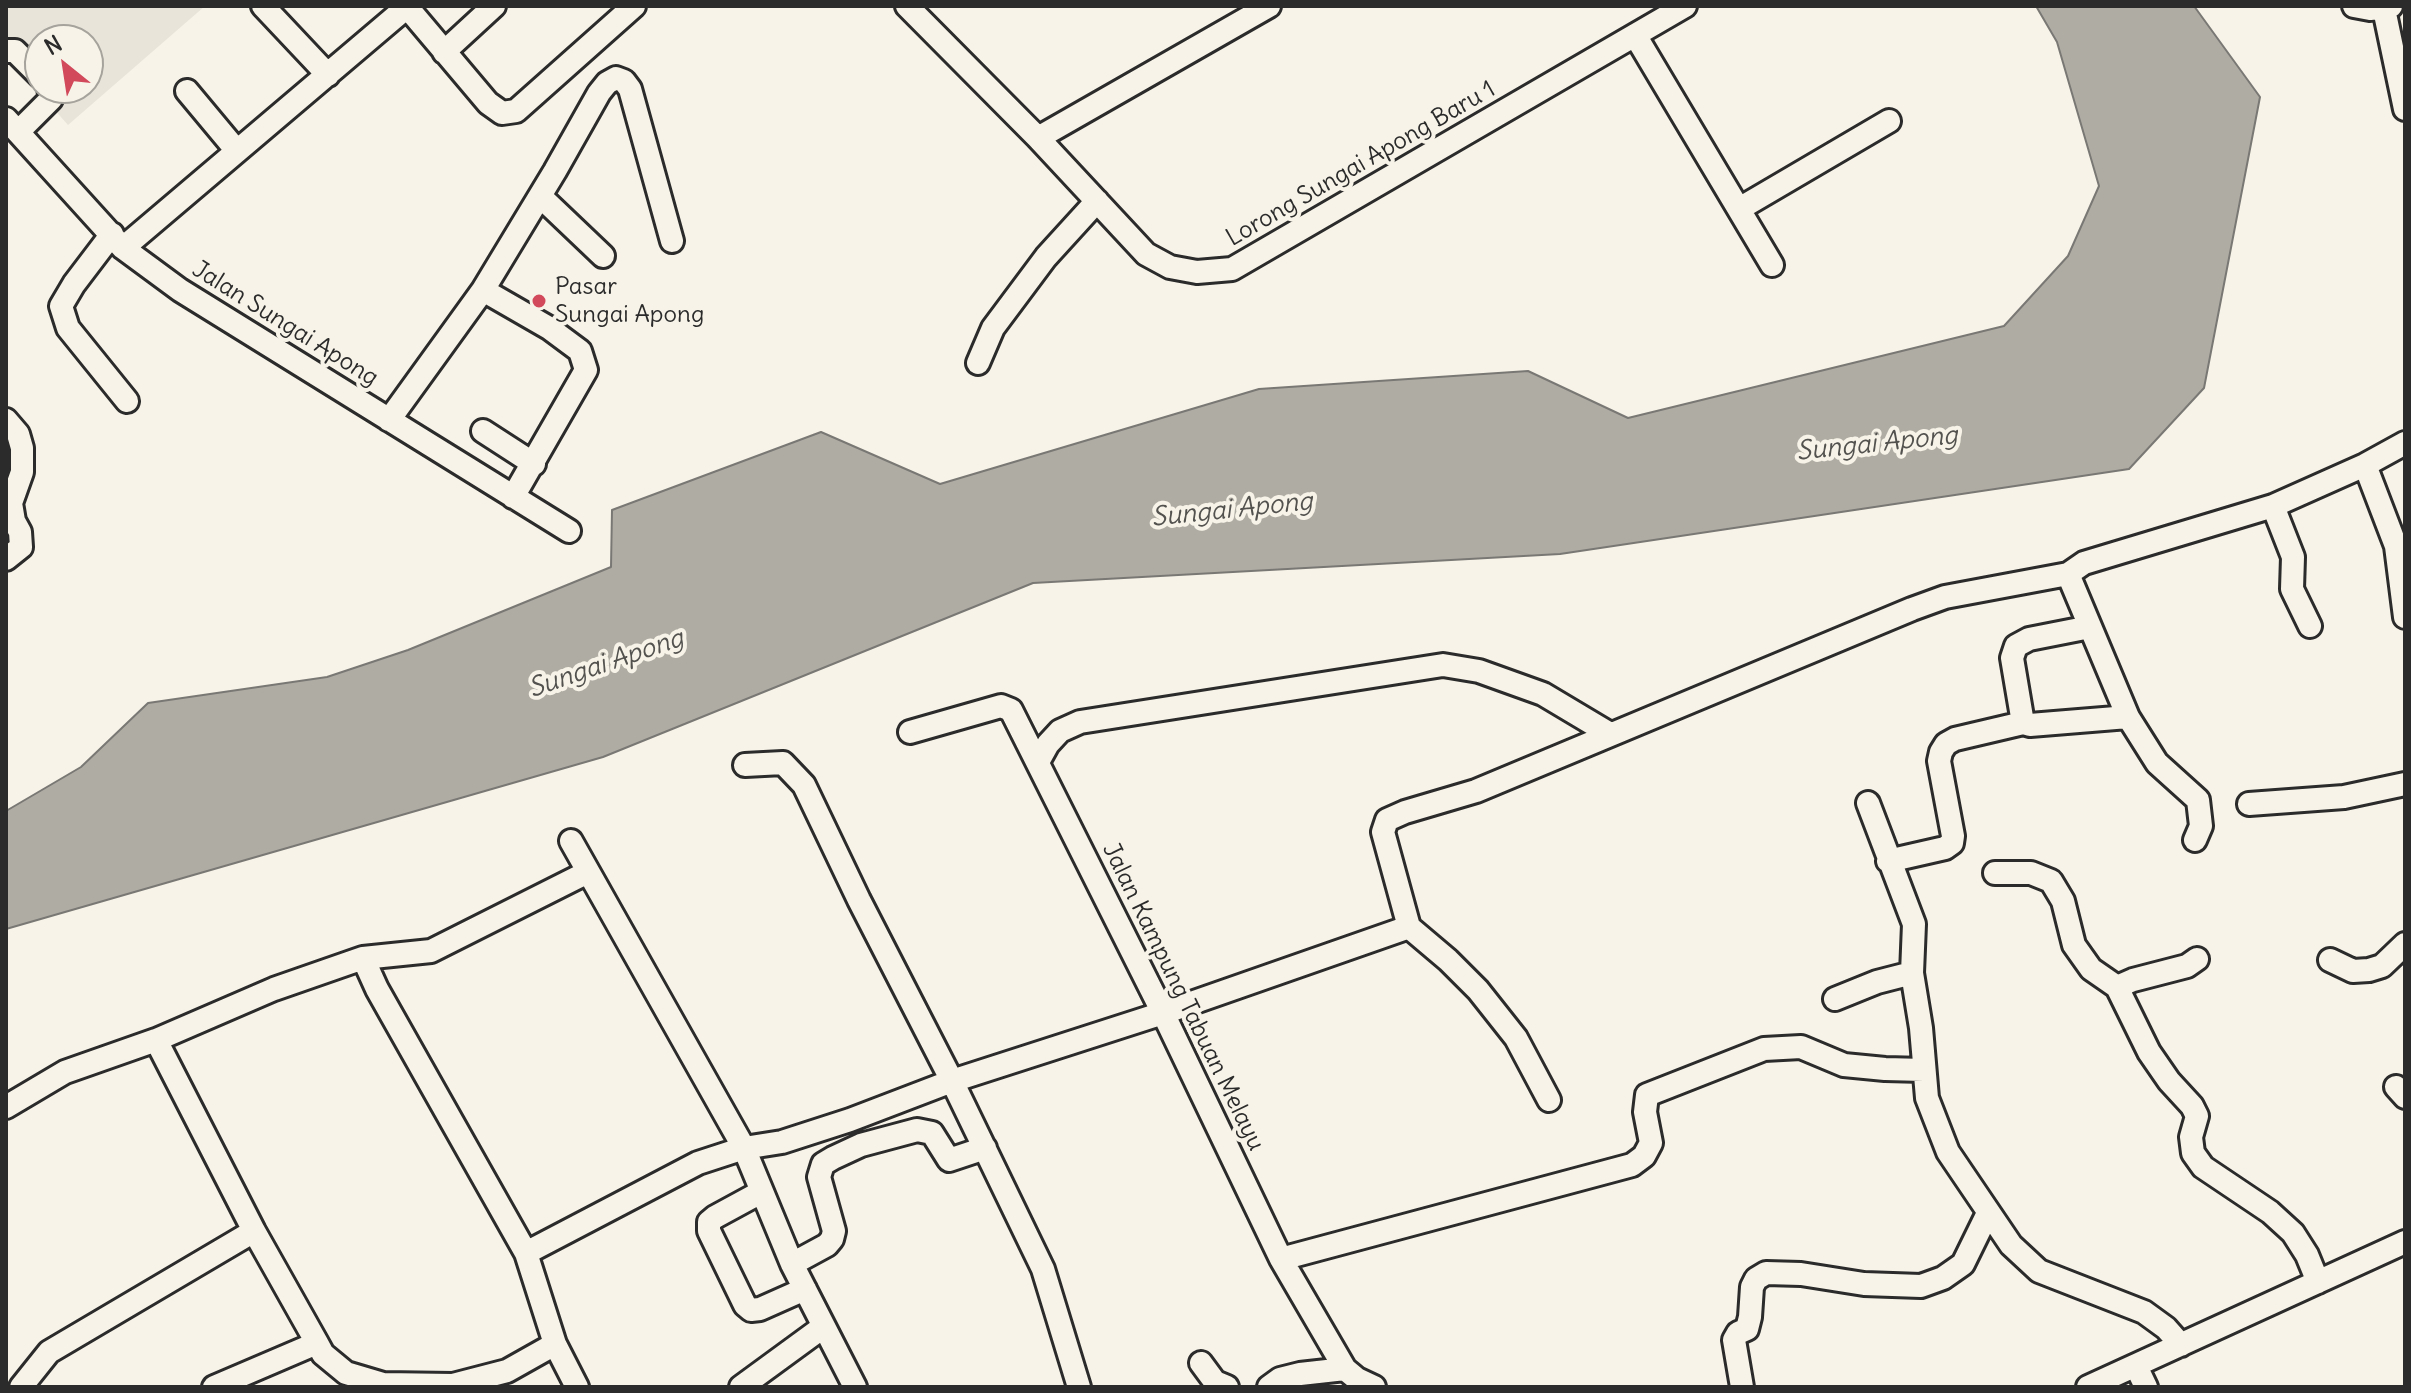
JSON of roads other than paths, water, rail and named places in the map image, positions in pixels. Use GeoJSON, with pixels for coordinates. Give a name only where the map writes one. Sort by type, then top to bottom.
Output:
{"type":"FeatureCollection","features":[{"type":"Feature","properties":{"kind":"street"},"geometry":{"type":"LineString","coordinates":[[263,6],[328,75]]}},
{"type":"Feature","properties":{"kind":"street"},"geometry":{"type":"LineString","coordinates":[[444,52],[494,6]]}},
{"type":"Feature","properties":{"kind":"street"},"geometry":{"type":"LineString","coordinates":[[127,401],[68,328],[61,306],[74,284],[118,241],[237,151],[407,7],[488,103],[502,113],[516,111],[634,6]]}},
{"type":"Feature","properties":{"kind":"street","name":"Lorong Sungai Apong Baru 1"},"geometry":{"type":"LineString","coordinates":[[907,6],[1038,138],[1146,254],[1170,267],[1197,272],[1232,269],[1685,6]]}},
{"type":"Feature","properties":{"kind":"street"},"geometry":{"type":"LineString","coordinates":[[1038,138],[1269,6]]}},
{"type":"Feature","properties":{"kind":"street"},"geometry":{"type":"LineString","coordinates":[[2354,6],[2370,9],[2388,7],[2405,109]]}},
{"type":"Feature","properties":{"kind":"street"},"geometry":{"type":"LineString","coordinates":[[1635,35],[1772,265]]}},
{"type":"Feature","properties":{"kind":"street"},"geometry":{"type":"LineString","coordinates":[[6,51],[15,51],[24,60]]}},
{"type":"Feature","properties":{"kind":"street"},"geometry":{"type":"LineString","coordinates":[[389,420],[483,290],[599,93],[616,78],[624,81],[630,89],[672,241]]}},
{"type":"Feature","properties":{"kind":"street"},"geometry":{"type":"LineString","coordinates":[[187,91],[237,151]]}},
{"type":"Feature","properties":{"kind":"street"},"geometry":{"type":"LineString","coordinates":[[12,126],[44,104]]}},
{"type":"Feature","properties":{"kind":"street"},"geometry":{"type":"LineString","coordinates":[[1739,209],[1889,121]]}},
{"type":"Feature","properties":{"kind":"street","name":"Jalan Sungai Apong"},"geometry":{"type":"LineString","coordinates":[[12,126],[118,241],[180,290],[569,531]]}},
{"type":"Feature","properties":{"kind":"street"},"geometry":{"type":"LineString","coordinates":[[540,196],[603,256]]}},
{"type":"Feature","properties":{"kind":"street"},"geometry":{"type":"LineString","coordinates":[[978,363],[993,328],[1046,257],[1097,201]]}},
{"type":"Feature","properties":{"kind":"street"},"geometry":{"type":"LineString","coordinates":[[483,290],[549,328],[580,351],[586,370],[513,497]]}},
{"type":"Feature","properties":{"kind":"street"},"geometry":{"type":"LineString","coordinates":[[6,420],[18,434],[22,448],[22,472],[11,503],[21,547],[6,559]]}},
{"type":"Feature","properties":{"kind":"street"},"geometry":{"type":"LineString","coordinates":[[483,431],[534,464]]}},
{"type":"Feature","properties":{"kind":"street"},"geometry":{"type":"LineString","coordinates":[[1549,1100],[1516,1038],[1478,990],[1409,927],[1383,832],[1387,820],[1476,791],[1945,597],[2068,574],[2084,563],[2273,506],[2365,465],[2405,443]]}},
{"type":"Feature","properties":{"kind":"street"},"geometry":{"type":"LineString","coordinates":[[2365,465],[2396,546],[2405,617]]}},
{"type":"Feature","properties":{"kind":"street"},"geometry":{"type":"LineString","coordinates":[[2273,506],[2293,557],[2292,589],[2310,626]]}},
{"type":"Feature","properties":{"kind":"street"},"geometry":{"type":"LineString","coordinates":[[2068,574],[2128,717],[2157,763],[2198,800],[2201,826],[2195,840]]}},
{"type":"Feature","properties":{"kind":"street"},"geometry":{"type":"LineString","coordinates":[[2023,723],[2012,658],[2016,646],[2029,639],[2090,627]]}},
{"type":"Feature","properties":{"kind":"street"},"geometry":{"type":"LineString","coordinates":[[1038,762],[1060,731],[1080,722],[1443,665],[1479,671],[1543,694],[1610,734]]}},
{"type":"Feature","properties":{"kind":"street","name":"Jalan Kampung Tabuan Melayu"},"geometry":{"type":"LineString","coordinates":[[910,732],[1001,706],[1011,710],[1163,1013],[1281,1259],[1345,1369],[1374,1387]]}},
{"type":"Feature","properties":{"kind":"street"},"geometry":{"type":"LineString","coordinates":[[1888,861],[1945,848],[1952,843],[1939,761],[1946,744],[1967,735],[2023,723],[2128,717]]}},
{"type":"Feature","properties":{"kind":"street"},"geometry":{"type":"LineString","coordinates":[[745,765],[783,763],[804,785],[1043,1269],[1079,1387]]}},
{"type":"Feature","properties":{"kind":"street"},"geometry":{"type":"LineString","coordinates":[[2249,804],[2344,797],[2405,784]]}},
{"type":"Feature","properties":{"kind":"street"},"geometry":{"type":"LineString","coordinates":[[1868,803],[1914,924],[1912,973],[1927,1098],[1948,1152],[2011,1245],[2039,1271],[2144,1312],[2166,1328],[2181,1345]]}},
{"type":"Feature","properties":{"kind":"street"},"geometry":{"type":"LineString","coordinates":[[571,841],[744,1148],[792,1264],[855,1387]]}},
{"type":"Feature","properties":{"kind":"street"},"geometry":{"type":"LineString","coordinates":[[6,1107],[65,1072],[156,1040],[274,989],[363,958],[431,951],[588,872]]}},
{"type":"Feature","properties":{"kind":"street"},"geometry":{"type":"LineString","coordinates":[[1995,873],[2031,873],[2051,881],[2063,901],[2074,945],[2091,969],[2117,987],[2149,1052],[2169,1081],[2192,1106],[2197,1116],[2191,1137],[2193,1153],[2203,1167],[2270,1212],[2293,1233],[2307,1255],[2318,1282]]}},
{"type":"Feature","properties":{"kind":"street"},"geometry":{"type":"LineString","coordinates":[[526,1253],[698,1163],[744,1148],[782,1142],[850,1120],[952,1081],[1163,1013],[1409,927]]}},
{"type":"Feature","properties":{"kind":"street"},"geometry":{"type":"LineString","coordinates":[[2330,960],[2353,971],[2369,970],[2382,966],[2405,944]]}},
{"type":"Feature","properties":{"kind":"street"},"geometry":{"type":"LineString","coordinates":[[363,958],[377,989],[526,1253],[555,1344],[577,1387]]}},
{"type":"Feature","properties":{"kind":"street"},"geometry":{"type":"LineString","coordinates":[[2117,987],[2187,966],[2197,959]]}},
{"type":"Feature","properties":{"kind":"street"},"geometry":{"type":"LineString","coordinates":[[1835,999],[1877,982],[1912,973]]}},
{"type":"Feature","properties":{"kind":"street"},"geometry":{"type":"LineString","coordinates":[[156,1040],[254,1231],[323,1354],[346,1380],[453,1385],[507,1371],[555,1344]]}},
{"type":"Feature","properties":{"kind":"street"},"geometry":{"type":"LineString","coordinates":[[1281,1259],[1632,1165],[1644,1156],[1651,1143],[1645,1112],[1647,1095],[1764,1049],[1801,1047],[1844,1065],[1924,1070]]}},
{"type":"Feature","properties":{"kind":"street"},"geometry":{"type":"LineString","coordinates":[[850,1120],[861,1145]]}},
{"type":"Feature","properties":{"kind":"street"},"geometry":{"type":"LineString","coordinates":[[792,1264],[827,1245],[832,1239],[834,1231],[819,1177],[823,1164],[861,1145],[917,1130],[932,1133],[949,1160],[985,1148]]}},
{"type":"Feature","properties":{"kind":"street"},"geometry":{"type":"LineString","coordinates":[[761,1192],[715,1217],[709,1222],[709,1231],[745,1305],[751,1310],[805,1289]]}},
{"type":"Feature","properties":{"kind":"street"},"geometry":{"type":"LineString","coordinates":[[1742,1387],[1734,1340],[1738,1333],[1747,1329],[1752,1287],[1756,1279],[1766,1273],[1801,1274],[1864,1284],[1921,1286],[1943,1278],[1963,1264],[1988,1213]]}},
{"type":"Feature","properties":{"kind":"street"},"geometry":{"type":"LineString","coordinates":[[21,1387],[49,1352],[254,1231]]}},
{"type":"Feature","properties":{"kind":"street"},"geometry":{"type":"LineString","coordinates":[[2088,1387],[2405,1242]]}},
{"type":"Feature","properties":{"kind":"street"},"geometry":{"type":"LineString","coordinates":[[741,1387],[823,1327]]}},
{"type":"Feature","properties":{"kind":"street"},"geometry":{"type":"LineString","coordinates":[[214,1387],[317,1343]]}},
{"type":"Feature","properties":{"kind":"street"},"geometry":{"type":"LineString","coordinates":[[1201,1363],[1215,1382],[1227,1387]]}},
{"type":"Feature","properties":{"kind":"street"},"geometry":{"type":"LineString","coordinates":[[2136,1366],[2146,1387]]}},
{"type":"Feature","properties":{"kind":"street"},"geometry":{"type":"LineString","coordinates":[[1269,1387],[1280,1379],[1300,1374],[1345,1369]]}},
{"type":"Feature","properties":{"kind":"water","name":"Sungai Apong"},"geometry":{"type":"Polygon","coordinates":[[[2036,6],[2194,6],[2260,97],[2204,388],[2129,469],[1560,554],[1033,583],[603,757],[6,929],[6,811],[81,767],[148,703],[327,677],[408,650],[611,567],[612,510],[821,432],[940,484],[1259,389],[1528,371],[1628,418],[2004,326],[2068,256],[2099,186],[2057,42],[2036,6]]]}},
{"type":"Feature","properties":{"kind":"place","name":"Pasar Sungai Apong"},"geometry":{"type":"Point","coordinates":[539,301]}}]}
